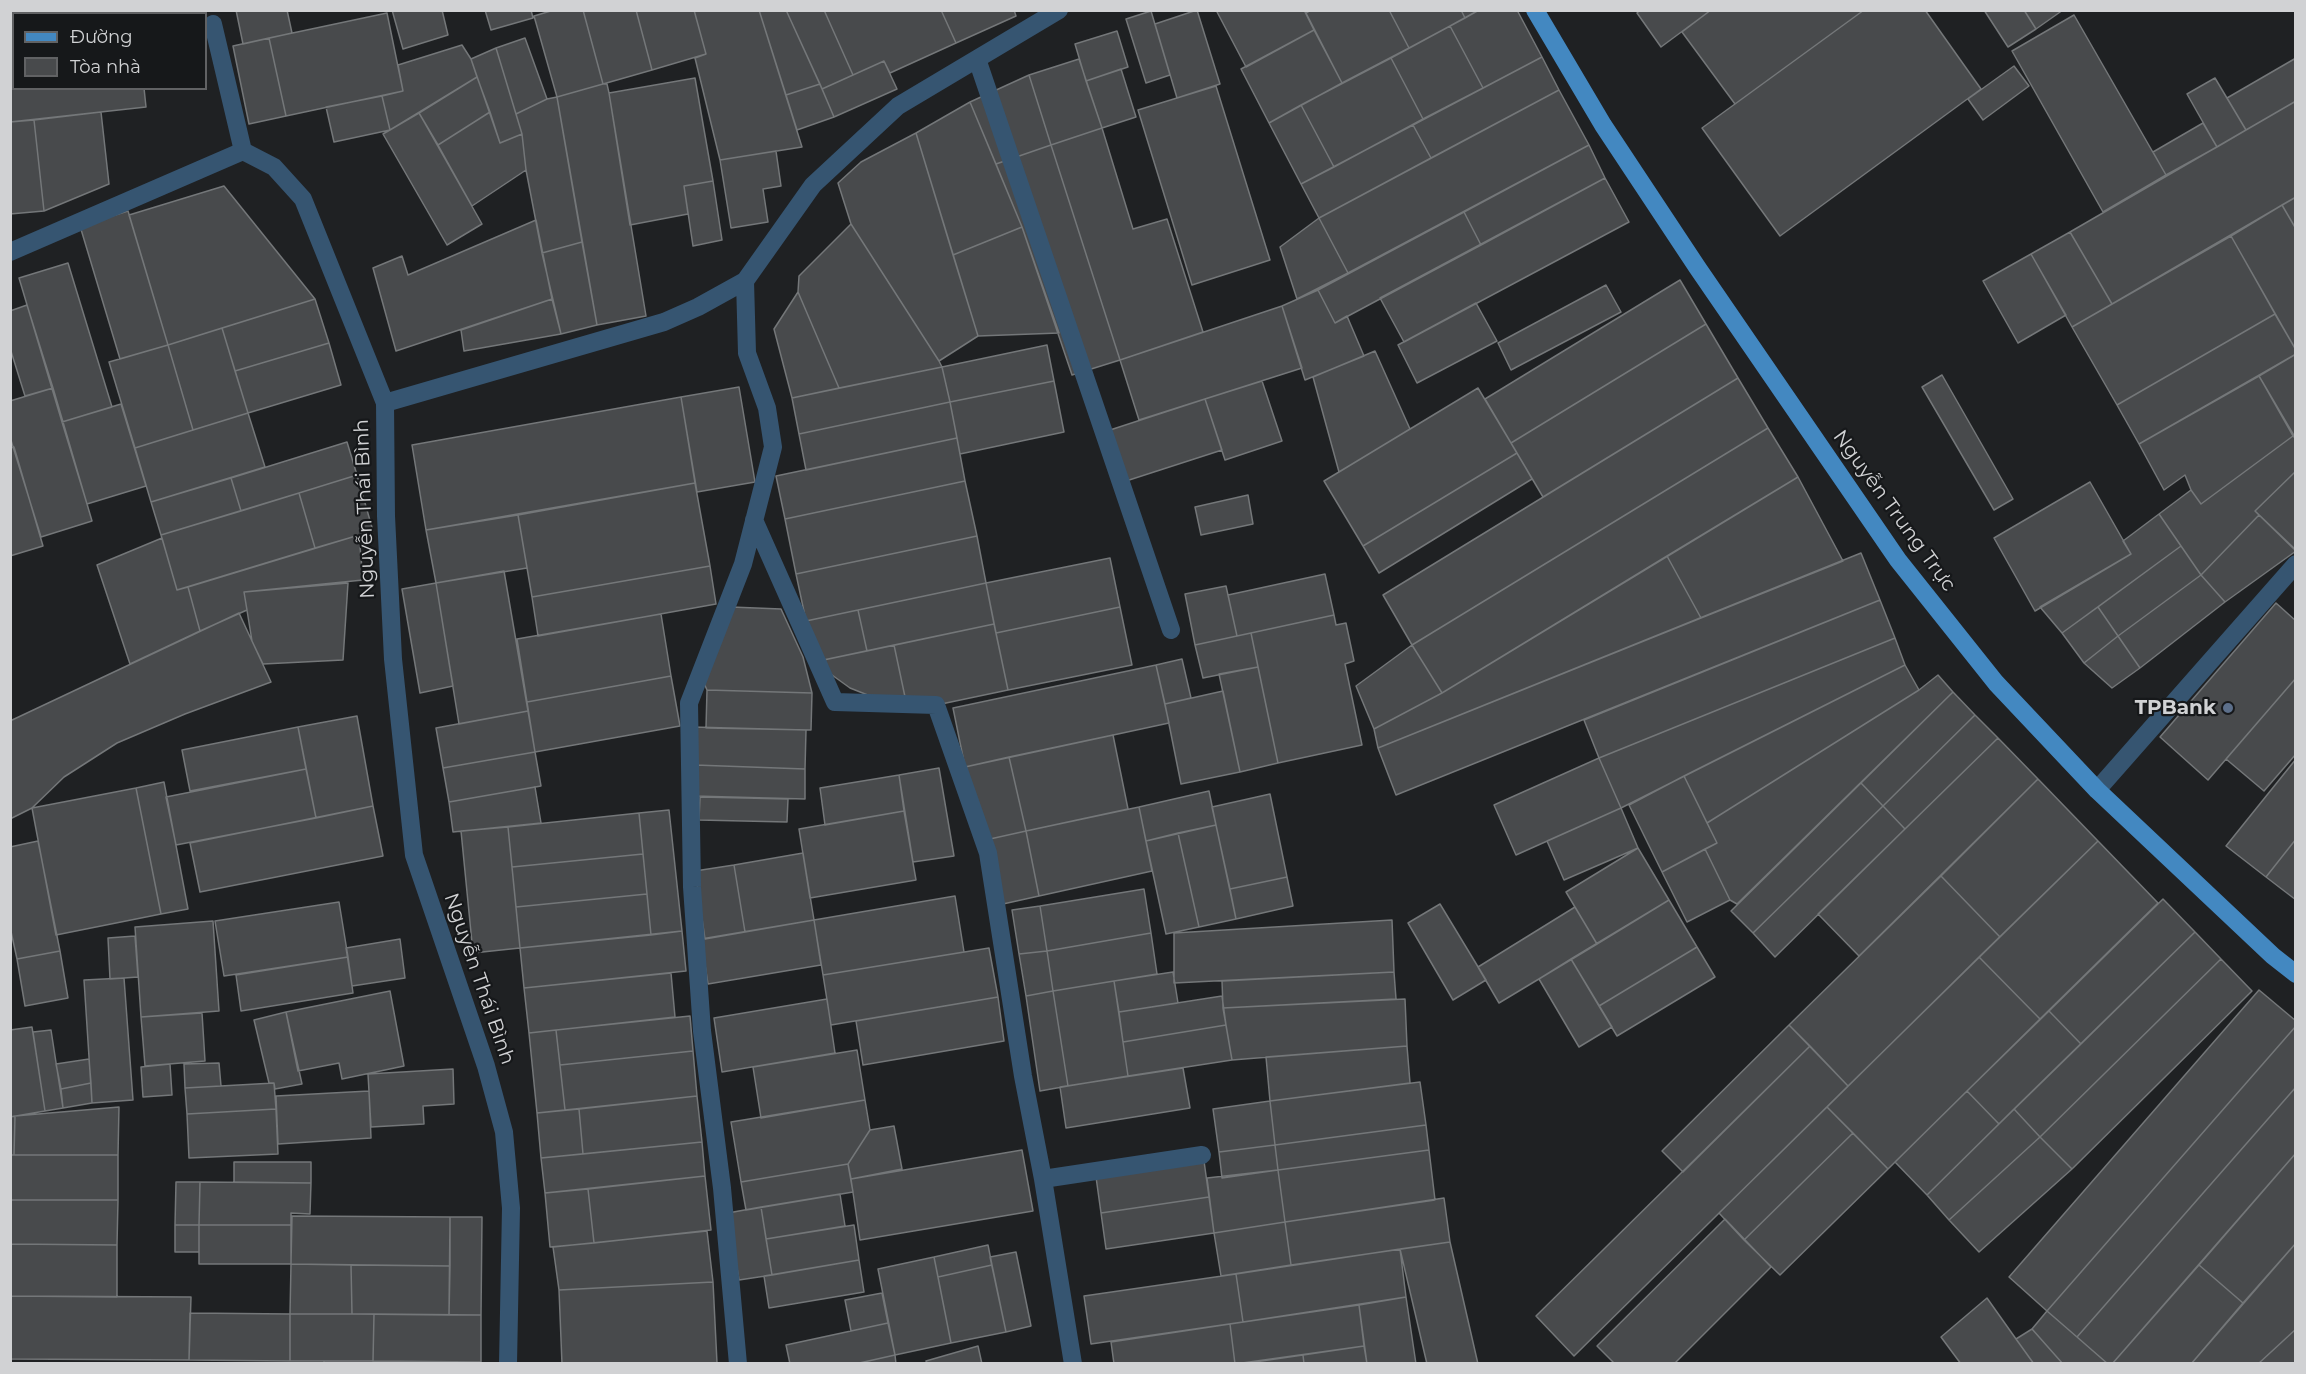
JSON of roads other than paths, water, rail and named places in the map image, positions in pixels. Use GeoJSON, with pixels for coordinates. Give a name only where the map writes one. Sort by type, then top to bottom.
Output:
{"type":"FeatureCollection","features":[{"type":"Feature","properties":{"kind":"main road","name":"Nguyễn Trung Trực"},"geometry":{"type":"LineString","coordinates":[[1534,10],[1603,125],[1690,257],[1898,560],[1996,683],[2097,790],[2295,974]]}},
{"type":"Feature","properties":{"kind":"street","name":"Nguyễn Thái Bình"},"geometry":{"type":"LineString","coordinates":[[508,1364],[512,1208],[504,1132],[486,1066],[414,855],[393,659],[386,516],[385,403],[664,322],[698,307],[745,281],[813,185],[898,106],[1059,10]]}},
{"type":"Feature","properties":{"kind":"street"},"geometry":{"type":"LineString","coordinates":[[213,24],[243,151],[274,167],[303,199],[385,403]]}},
{"type":"Feature","properties":{"kind":"street"},"geometry":{"type":"LineString","coordinates":[[977,59],[1171,630]]}},
{"type":"Feature","properties":{"kind":"street"},"geometry":{"type":"LineString","coordinates":[[10,252],[243,151]]}},
{"type":"Feature","properties":{"kind":"street"},"geometry":{"type":"LineString","coordinates":[[738,1364],[722,1188],[702,1031],[692,887],[689,703],[743,564],[773,447],[767,408],[747,353],[745,281]]}},
{"type":"Feature","properties":{"kind":"street"},"geometry":{"type":"LineString","coordinates":[[754,519],[836,702],[936,705],[988,853],[1023,1076],[1043,1179],[1073,1364]]}},
{"type":"Feature","properties":{"kind":"street"},"geometry":{"type":"LineString","coordinates":[[2097,790],[2295,564]]}},
{"type":"Feature","properties":{"kind":"street"},"geometry":{"type":"LineString","coordinates":[[1043,1179],[1202,1155]]}},
{"type":"Feature","properties":{"kind":"place","name":"TPBank"},"geometry":{"type":"Point","coordinates":[2228,708]}}]}
